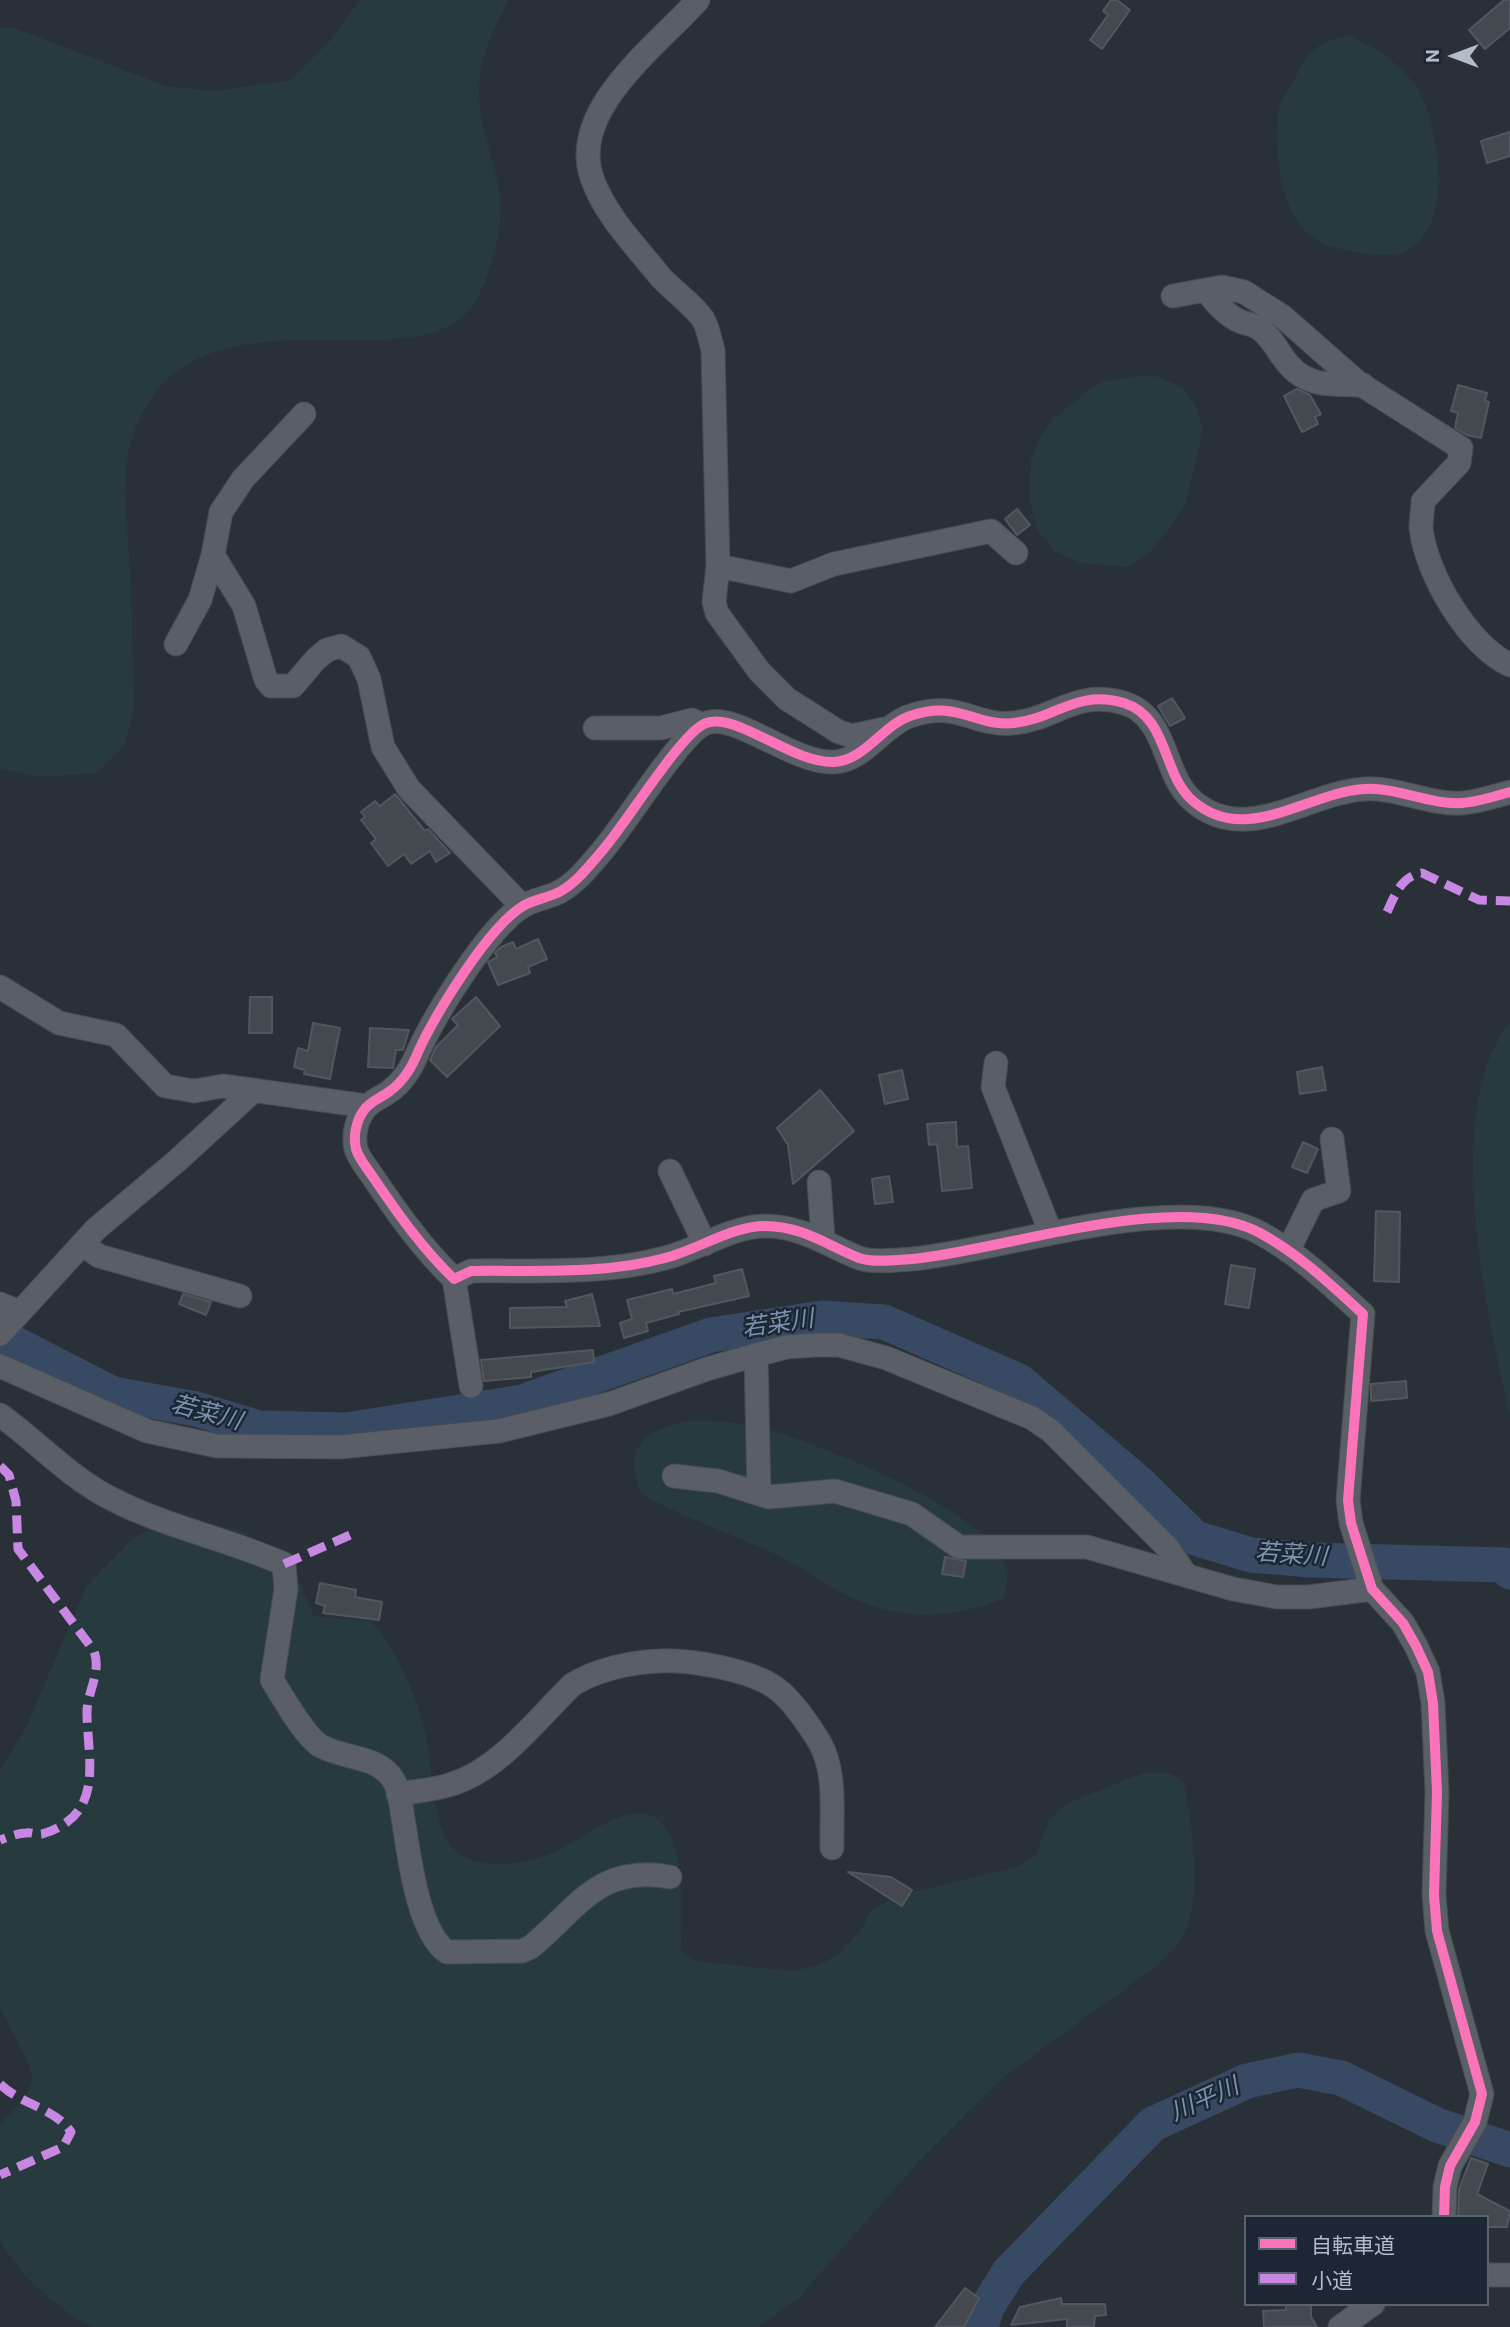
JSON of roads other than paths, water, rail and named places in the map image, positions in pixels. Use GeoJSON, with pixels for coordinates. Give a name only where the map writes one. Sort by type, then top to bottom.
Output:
{"type":"FeatureCollection","features":[{"type":"Feature","properties":{"kind":"street"},"geometry":{"type":"LineString","coordinates":[[698,0],[625,77],[603,105],[592,127],[587,151],[592,177],[614,219],[674,292],[704,320],[713,349],[718,566],[714,603],[717,612],[760,671],[786,699],[839,732],[852,736],[887,729]]}},
{"type":"Feature","properties":{"kind":"street"},"geometry":{"type":"LineString","coordinates":[[1173,296],[1222,287],[1244,292],[1282,316],[1363,386],[1461,448],[1459,463],[1423,501],[1422,528],[1441,586],[1467,629],[1510,665]]}},
{"type":"Feature","properties":{"kind":"street"},"geometry":{"type":"LineString","coordinates":[[1206,290],[1219,308],[1238,321],[1257,327],[1270,338],[1293,373],[1306,380],[1325,384],[1363,386]]}},
{"type":"Feature","properties":{"kind":"street"},"geometry":{"type":"LineString","coordinates":[[176,644],[200,600],[213,555],[221,512],[243,479],[304,414]]}},
{"type":"Feature","properties":{"kind":"street"},"geometry":{"type":"LineString","coordinates":[[718,566],[791,581],[834,564],[991,531],[1016,553]]}},
{"type":"Feature","properties":{"kind":"street"},"geometry":{"type":"LineString","coordinates":[[213,555],[244,606],[266,680],[271,686],[293,686],[327,650],[341,646],[359,657],[369,679],[383,747],[409,789],[522,906]]}},
{"type":"Feature","properties":{"kind":"street"},"geometry":{"type":"LineString","coordinates":[[471,1386],[454,1279],[428,1255],[357,1154],[356,1130],[366,1106],[403,1080],[427,1032],[486,944],[522,906],[560,892],[582,873],[606,847],[688,737],[702,725],[726,720],[799,756],[841,762],[870,745],[903,718],[925,711],[944,709],[1011,724],[1033,719],[1077,701],[1121,702],[1134,707],[1150,722],[1164,743],[1185,792],[1214,814],[1240,819],[1298,809],[1368,789],[1461,803],[1510,792]]}},
{"type":"Feature","properties":{"kind":"street"},"geometry":{"type":"LineString","coordinates":[[595,728],[661,728],[692,720],[702,725]]}},
{"type":"Feature","properties":{"kind":"street"},"geometry":{"type":"LineString","coordinates":[[0,987],[59,1023],[116,1035],[165,1086],[194,1091],[223,1086],[252,1092],[310,1096],[366,1106]]}},
{"type":"Feature","properties":{"kind":"street"},"geometry":{"type":"LineString","coordinates":[[996,1063],[993,1087],[1050,1231]]}},
{"type":"Feature","properties":{"kind":"street"},"geometry":{"type":"LineString","coordinates":[[0,1334],[12,1311],[82,1244],[252,1092]]}},
{"type":"Feature","properties":{"kind":"street"},"geometry":{"type":"LineString","coordinates":[[1288,1251],[1313,1200],[1339,1191],[1332,1139]]}},
{"type":"Feature","properties":{"kind":"street"},"geometry":{"type":"LineString","coordinates":[[670,1171],[705,1244]]}},
{"type":"Feature","properties":{"kind":"street"},"geometry":{"type":"LineString","coordinates":[[820,1182],[823,1239]]}},
{"type":"Feature","properties":{"kind":"street"},"geometry":{"type":"LineString","coordinates":[[454,1279],[471,1271],[608,1269],[666,1258],[763,1226],[796,1229],[862,1259],[913,1258],[989,1246],[1050,1231],[1163,1218],[1219,1220],[1258,1231],[1288,1251],[1363,1314],[1348,1500],[1371,1584],[1403,1623],[1428,1672],[1433,1703],[1437,1792],[1434,1895],[1437,1931],[1482,2094],[1475,2122],[1447,2176],[1444,2215]]}},
{"type":"Feature","properties":{"kind":"street"},"geometry":{"type":"LineString","coordinates":[[82,1244],[99,1256],[240,1296]]}},
{"type":"Feature","properties":{"kind":"street"},"geometry":{"type":"LineString","coordinates":[[0,1366],[147,1431],[218,1446],[340,1447],[499,1432],[551,1421],[787,1347],[839,1345],[886,1358],[1032,1418],[1051,1431],[1167,1547],[1186,1575]]}},
{"type":"Feature","properties":{"kind":"street"},"geometry":{"type":"LineString","coordinates":[[756,1355],[759,1494]]}},
{"type":"Feature","properties":{"kind":"street"},"geometry":{"type":"LineString","coordinates":[[0,1415],[88,1486],[114,1501],[241,1545],[284,1564],[286,1589],[272,1680],[316,1743],[332,1752],[368,1760],[386,1770],[396,1783],[412,1874],[427,1923],[438,1945],[447,1952],[522,1951],[531,1947],[604,1882],[653,1874],[670,1877]]}},
{"type":"Feature","properties":{"kind":"street"},"geometry":{"type":"LineString","coordinates":[[674,1476],[718,1480],[759,1494],[785,1497],[835,1491],[912,1514],[960,1547],[1087,1547],[1233,1589],[1277,1598],[1371,1584]]}},
{"type":"Feature","properties":{"kind":"street"},"geometry":{"type":"LineString","coordinates":[[398,1794],[450,1785],[493,1762],[572,1685],[586,1676],[659,1660],[693,1664],[747,1674],[764,1681],[779,1690],[799,1716],[820,1744],[831,1777],[832,1848]]}},
{"type":"Feature","properties":{"kind":"street"},"geometry":{"type":"LineString","coordinates":[[1489,2275],[1510,2276]]}},
{"type":"Feature","properties":{"kind":"street"},"geometry":{"type":"LineString","coordinates":[[1340,2327],[1370,2306]]}},
{"type":"Feature","properties":{"kind":"waterway","name":"若菜川"},"geometry":{"type":"LineString","coordinates":[[0,1336],[113,1394],[196,1409],[259,1428],[347,1430],[522,1402],[711,1335],[822,1318],[884,1322],[1019,1381],[1138,1482],[1195,1538],[1251,1555],[1311,1560],[1504,1565],[1510,1572]]}},
{"type":"Feature","properties":{"kind":"waterway","name":"川平川"},"geometry":{"type":"LineString","coordinates":[[981,2327],[987,2307],[1009,2272],[1153,2124],[1247,2081],[1298,2070],[1341,2078],[1437,2125],[1510,2150]]}}]}
